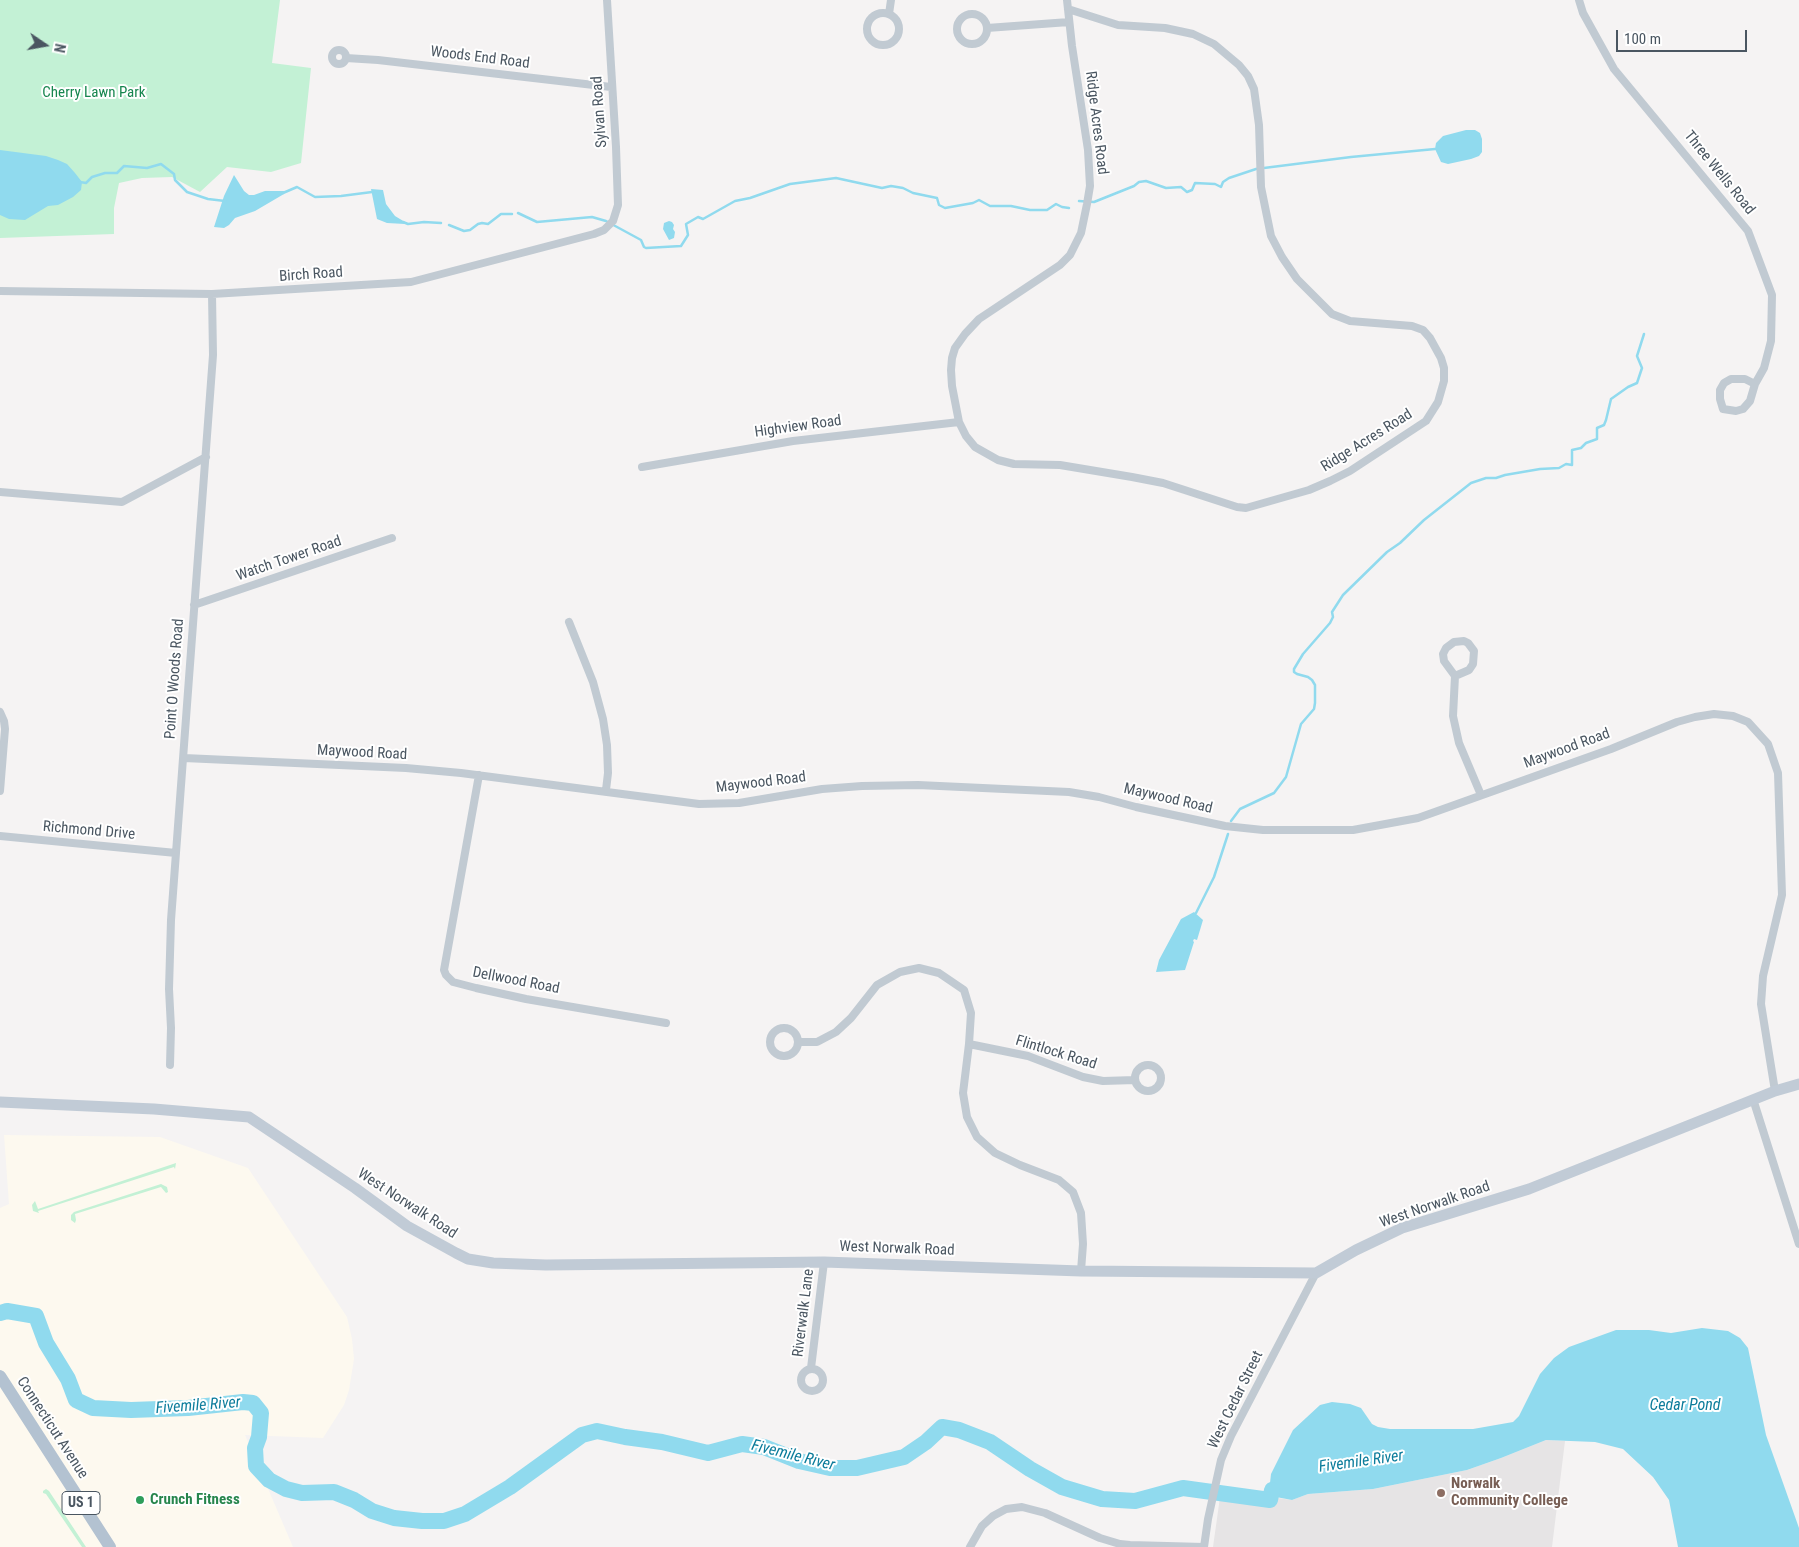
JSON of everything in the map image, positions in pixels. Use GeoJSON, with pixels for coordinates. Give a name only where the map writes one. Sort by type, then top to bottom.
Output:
{"type":"FeatureCollection","features":[{"type":"Feature","properties":{"kind":"main road","name":"West Norwalk Road"},"geometry":{"type":"LineString","coordinates":[[0,1102],[154,1109],[250,1117],[355,1188],[407,1226],[456,1254],[468,1259],[492,1263],[647,1267],[824,1262],[1080,1271],[1316,1273],[1356,1250],[1402,1228],[1529,1189],[1753,1099],[1799,1084]]}},
{"type":"Feature","properties":{"kind":"main road","name":"Connecticut Avenue"},"geometry":{"type":"LineString","coordinates":[[0,1376],[110,1547]]}},
{"type":"Feature","properties":{"kind":"street","name":"Sylvan Road"},"geometry":{"type":"LineString","coordinates":[[606,0],[618,191],[618,205],[611,224]]}},
{"type":"Feature","properties":{"kind":"street"},"geometry":{"type":"LineString","coordinates":[[889,14],[891,0]]}},
{"type":"Feature","properties":{"kind":"street","name":"Ridge Acres Road"},"geometry":{"type":"LineString","coordinates":[[1067,0],[1069,22],[1088,150],[1090,186],[1088,202],[1080,233],[1070,255],[1060,265],[979,319],[955,348],[951,370],[959,422],[966,436],[975,447],[998,460],[1014,464],[1060,465],[1141,479],[1246,508],[1309,490],[1330,481],[1350,471],[1426,421],[1438,402],[1444,381],[1444,368],[1441,358],[1430,338],[1423,330],[1412,326],[1360,322],[1332,314],[1297,279],[1271,236],[1260,169],[1259,125],[1254,89],[1248,76],[1228,54],[1214,44],[1193,34],[1158,28],[1118,25],[1068,9]]}},
{"type":"Feature","properties":{"kind":"street","name":"Three Wells Road"},"geometry":{"type":"LineString","coordinates":[[1579,0],[1583,13],[1614,69],[1748,231],[1772,295],[1771,341],[1764,368],[1755,384],[1750,401],[1743,409],[1736,411],[1724,409],[1720,399],[1720,390],[1724,383],[1731,379],[1745,379],[1755,384]]}},
{"type":"Feature","properties":{"kind":"street"},"geometry":{"type":"LineString","coordinates":[[880,13],[889,14],[897,22],[898,34],[891,43],[879,44],[874,42],[869,36],[868,24],[875,15],[880,13]]}},
{"type":"Feature","properties":{"kind":"street"},"geometry":{"type":"LineString","coordinates":[[972,14],[982,17],[987,28],[983,40],[974,44],[964,41],[957,30],[960,20],[966,15],[972,14]]}},
{"type":"Feature","properties":{"kind":"street"},"geometry":{"type":"LineString","coordinates":[[987,28],[1069,22]]}},
{"type":"Feature","properties":{"kind":"street","name":"Woods End Road"},"geometry":{"type":"LineString","coordinates":[[346,58],[378,60],[611,88]]}},
{"type":"Feature","properties":{"kind":"street","name":"Birch Road"},"geometry":{"type":"LineString","coordinates":[[0,291],[212,294],[411,282],[594,234],[611,224]]}},
{"type":"Feature","properties":{"kind":"street","name":"Point O Woods Road"},"geometry":{"type":"LineString","coordinates":[[170,1065],[169,989],[176,853],[213,355],[212,294]]}},
{"type":"Feature","properties":{"kind":"street","name":"Highview Road"},"geometry":{"type":"LineString","coordinates":[[642,467],[793,441],[959,422]]}},
{"type":"Feature","properties":{"kind":"street"},"geometry":{"type":"LineString","coordinates":[[0,492],[122,502],[206,457]]}},
{"type":"Feature","properties":{"kind":"street","name":"Watch Tower Road"},"geometry":{"type":"LineString","coordinates":[[194,605],[392,538]]}},
{"type":"Feature","properties":{"kind":"street"},"geometry":{"type":"LineString","coordinates":[[569,622],[594,682],[603,719],[607,745],[608,773],[606,790]]}},
{"type":"Feature","properties":{"kind":"street"},"geometry":{"type":"LineString","coordinates":[[1455,676],[1469,670],[1473,664],[1474,651],[1468,643],[1450,644],[1443,654],[1446,666],[1455,676],[1453,716],[1459,743],[1481,795]]}},
{"type":"Feature","properties":{"kind":"street"},"geometry":{"type":"LineString","coordinates":[[0,712],[4,721],[0,791]]}},
{"type":"Feature","properties":{"kind":"street","name":"Maywood Road"},"geometry":{"type":"LineString","coordinates":[[184,758],[406,768],[479,774],[683,802],[716,804],[753,801],[822,789],[862,786],[918,785],[1069,792],[1099,797],[1225,826],[1263,830],[1353,830],[1418,818],[1449,808],[1695,717],[1714,714],[1733,716],[1748,722],[1768,744],[1778,774],[1782,895],[1762,976],[1761,1004],[1774,1091]]}},
{"type":"Feature","properties":{"kind":"street","name":"Dellwood Road"},"geometry":{"type":"LineString","coordinates":[[479,774],[444,970],[446,975],[453,982],[484,990],[666,1023]]}},
{"type":"Feature","properties":{"kind":"street","name":"Richmond Drive"},"geometry":{"type":"LineString","coordinates":[[0,836],[176,853]]}},
{"type":"Feature","properties":{"kind":"street"},"geometry":{"type":"LineString","coordinates":[[799,1042],[817,1042],[836,1032],[851,1018],[877,985],[900,972],[919,968],[940,973],[964,990],[970,1013],[964,1093],[967,1117],[976,1137],[995,1153],[1059,1180],[1073,1192],[1081,1212],[1083,1244],[1080,1271]]}},
{"type":"Feature","properties":{"kind":"street","name":"Flintlock Road"},"geometry":{"type":"LineString","coordinates":[[969,1044],[1028,1056],[1083,1077],[1103,1081],[1135,1080]]}},
{"type":"Feature","properties":{"kind":"street"},"geometry":{"type":"LineString","coordinates":[[1753,1099],[1799,1244]]}},
{"type":"Feature","properties":{"kind":"street","name":"Riverwalk Lane"},"geometry":{"type":"LineString","coordinates":[[811,1368],[824,1262]]}},
{"type":"Feature","properties":{"kind":"street","name":"West Cedar Street"},"geometry":{"type":"LineString","coordinates":[[1204,1547],[1212,1496],[1221,1460],[1231,1436],[1316,1273]]}},
{"type":"Feature","properties":{"kind":"street"},"geometry":{"type":"LineString","coordinates":[[970,1547],[982,1526],[993,1516],[1006,1509],[1022,1507],[1039,1510],[1100,1538],[1120,1544],[1130,1546],[1204,1547]]}},
{"type":"Feature","properties":{"kind":"shaded area"},"geometry":{"type":"Polygon","coordinates":[[[4,1135],[160,1137],[248,1168],[347,1317],[352,1339],[354,1359],[349,1390],[344,1405],[323,1438],[245,1435],[293,1547],[0,1547],[0,1208],[9,1204],[4,1135]]]}},
{"type":"Feature","properties":{"kind":"shaded area","name":"Norwalk Community College"},"geometry":{"type":"Polygon","coordinates":[[[1546,1440],[1565,1441],[1552,1547],[1213,1547],[1221,1490],[1292,1500],[1308,1494],[1373,1489],[1467,1470],[1546,1440]]]}},
{"type":"Feature","properties":{"kind":"green space","name":"Cherry Lawn Park"},"geometry":{"type":"Polygon","coordinates":[[[0,0],[280,0],[272,63],[311,68],[301,163],[271,172],[227,167],[200,192],[172,177],[142,178],[119,183],[114,208],[114,234],[0,238],[0,0]]]}},
{"type":"Feature","properties":{"kind":"green space"},"geometry":{"type":"Polygon","coordinates":[[[176,1163],[175,1169],[174,1167],[38,1211],[39,1213],[33,1211],[32,1205],[35,1201],[38,1209],[176,1163]]]}},
{"type":"Feature","properties":{"kind":"green space"},"geometry":{"type":"Polygon","coordinates":[[[161,1184],[167,1187],[168,1192],[166,1193],[161,1187],[75,1214],[75,1223],[71,1220],[71,1215],[74,1212],[161,1184]]]}},
{"type":"Feature","properties":{"kind":"green space"},"geometry":{"type":"Polygon","coordinates":[[[46,1489],[86,1547],[82,1547],[46,1494],[43,1493],[46,1489]]]}},
{"type":"Feature","properties":{"kind":"water"},"geometry":{"type":"Polygon","coordinates":[[[1466,130],[1475,130],[1480,133],[1482,152],[1479,156],[1448,164],[1441,162],[1435,149],[1436,143],[1443,136],[1466,130]]]}},
{"type":"Feature","properties":{"kind":"water"},"geometry":{"type":"Polygon","coordinates":[[[0,150],[46,156],[67,164],[82,182],[81,190],[73,197],[58,205],[48,206],[25,220],[9,219],[0,215],[0,150]]]}},
{"type":"Feature","properties":{"kind":"water"},"geometry":{"type":"Polygon","coordinates":[[[234,175],[244,191],[249,195],[265,191],[284,191],[284,194],[255,211],[235,218],[224,228],[214,227],[224,196],[234,175]]]}},
{"type":"Feature","properties":{"kind":"water"},"geometry":{"type":"Polygon","coordinates":[[[371,189],[383,190],[386,204],[395,216],[405,222],[405,224],[387,223],[377,219],[371,189]]]}},
{"type":"Feature","properties":{"kind":"water"},"geometry":{"type":"Polygon","coordinates":[[[669,221],[674,225],[673,229],[675,232],[674,238],[669,240],[663,229],[664,223],[669,221]]]}},
{"type":"Feature","properties":{"kind":"water"},"geometry":{"type":"Polygon","coordinates":[[[1194,912],[1203,920],[1197,940],[1194,939],[1193,941],[1185,970],[1156,972],[1159,960],[1181,919],[1194,912]]]}},
{"type":"Feature","properties":{"kind":"water","name":"Cedar Pond"},"geometry":{"type":"Polygon","coordinates":[[[1702,1328],[1728,1331],[1740,1338],[1748,1348],[1766,1435],[1799,1528],[1799,1547],[1678,1547],[1669,1500],[1653,1477],[1623,1449],[1595,1442],[1546,1440],[1467,1470],[1373,1489],[1308,1494],[1292,1500],[1276,1497],[1272,1490],[1270,1483],[1271,1474],[1293,1430],[1320,1405],[1332,1402],[1350,1404],[1361,1408],[1372,1424],[1390,1429],[1473,1429],[1513,1422],[1519,1416],[1540,1374],[1554,1358],[1569,1347],[1616,1330],[1649,1330],[1671,1333],[1702,1328]]]}},
{"type":"Feature","properties":{"kind":"waterway"},"geometry":{"type":"LineString","coordinates":[[1079,201],[1094,202],[1134,186],[1139,182],[1146,181],[1166,188],[1181,187],[1187,192],[1192,190],[1195,183],[1215,184],[1221,187],[1223,182],[1229,178],[1256,169],[1435,149]]}},
{"type":"Feature","properties":{"kind":"waterway"},"geometry":{"type":"LineString","coordinates":[[80,182],[86,183],[92,177],[105,173],[117,173],[124,166],[147,168],[161,164],[174,174],[175,180],[187,192],[208,199],[225,201]]}},
{"type":"Feature","properties":{"kind":"waterway"},"geometry":{"type":"LineString","coordinates":[[518,213],[537,222],[592,217],[606,221],[641,240],[646,248],[681,246],[688,235],[686,224],[698,217],[703,219],[735,201],[750,198],[790,184],[836,178],[882,188],[891,186],[903,188],[913,193],[937,198],[939,205],[945,208],[973,203],[979,200],[990,206],[1011,206],[1030,210],[1047,210],[1056,204],[1069,208]]}},
{"type":"Feature","properties":{"kind":"waterway"},"geometry":{"type":"LineString","coordinates":[[283,193],[297,187],[315,197],[372,192]]}},
{"type":"Feature","properties":{"kind":"waterway"},"geometry":{"type":"LineString","coordinates":[[449,225],[464,231],[470,230],[478,224],[488,224],[501,214],[512,214]]}},
{"type":"Feature","properties":{"kind":"waterway"},"geometry":{"type":"LineString","coordinates":[[403,222],[408,224],[424,222],[441,223]]}},
{"type":"Feature","properties":{"kind":"waterway"},"geometry":{"type":"LineString","coordinates":[[1231,821],[1240,809],[1274,793],[1286,777],[1301,724],[1314,709],[1315,703],[1315,685],[1312,680],[1297,674],[1294,672],[1294,669],[1303,654],[1330,623],[1333,617],[1332,612],[1343,595],[1387,552],[1471,483],[1486,478],[1496,478],[1540,469],[1559,468],[1566,464],[1572,465],[1572,450],[1581,448],[1586,443],[1597,439],[1597,428],[1604,425],[1611,399],[1637,383],[1642,368],[1637,356],[1644,334]]}},
{"type":"Feature","properties":{"kind":"waterway"},"geometry":{"type":"LineString","coordinates":[[1196,913],[1214,877],[1228,834]]}},
{"type":"Feature","properties":{"kind":"waterway","name":"Fivemile River"},"geometry":{"type":"LineString","coordinates":[[0,1313],[7,1311],[36,1316],[46,1343],[68,1379],[76,1400],[93,1408],[131,1410],[188,1408],[243,1402],[253,1403],[261,1413],[259,1437],[255,1448],[256,1466],[269,1480],[286,1489],[302,1493],[334,1492],[354,1500],[372,1511],[394,1518],[444,1521],[465,1514],[510,1487],[582,1435],[597,1431],[662,1442],[708,1453],[742,1444],[764,1447],[799,1461],[830,1468],[857,1468],[904,1457],[926,1442],[942,1427],[959,1430],[990,1442],[1030,1469],[1062,1487],[1102,1499],[1135,1501],[1183,1488],[1270,1500],[1272,1490]]}},
{"type":"Feature","properties":{"kind":"place","name":"Norwalk Community College"},"geometry":{"type":"Point","coordinates":[1441,1493]}},
{"type":"Feature","properties":{"kind":"place","name":"Crunch Fitness"},"geometry":{"type":"Point","coordinates":[140,1500]}}]}
